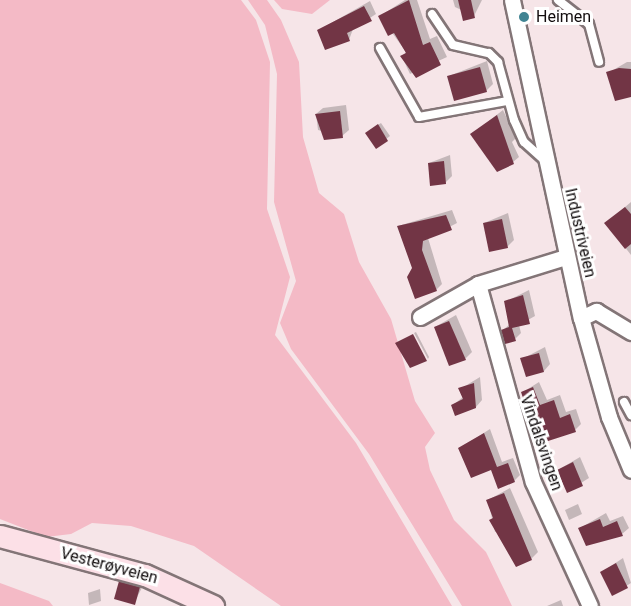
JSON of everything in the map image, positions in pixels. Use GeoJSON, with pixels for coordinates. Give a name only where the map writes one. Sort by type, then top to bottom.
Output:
{"type":"FeatureCollection","features":[{"type":"Feature","properties":{"kind":"main road","name":"Vesterøyveien"},"geometry":{"type":"LineString","coordinates":[[0,536],[174,584],[213,606]]}},
{"type":"Feature","properties":{"kind":"street","name":"Industriveien"},"geometry":{"type":"LineString","coordinates":[[512,0],[580,318],[609,417],[631,470]]}},
{"type":"Feature","properties":{"kind":"street"},"geometry":{"type":"LineString","coordinates":[[420,317],[478,284],[566,257]]}},
{"type":"Feature","properties":{"kind":"street","name":"Vindalsvingen"},"geometry":{"type":"LineString","coordinates":[[478,284],[533,482],[590,606]]}},
{"type":"Feature","properties":{"kind":"street"},"geometry":{"type":"LineString","coordinates":[[580,318],[596,311],[631,332]]}},
{"type":"Feature","properties":{"kind":"lane"},"geometry":{"type":"LineString","coordinates":[[558,0],[589,24],[599,62]]}},
{"type":"Feature","properties":{"kind":"lane"},"geometry":{"type":"LineString","coordinates":[[432,14],[453,45],[489,53],[498,62],[507,101],[524,142],[545,161]]}},
{"type":"Feature","properties":{"kind":"lane"},"geometry":{"type":"LineString","coordinates":[[380,48],[419,117],[507,101]]}},
{"type":"Feature","properties":{"kind":"lane"},"geometry":{"type":"LineString","coordinates":[[624,402],[631,415]]}},
{"type":"Feature","properties":{"kind":"shaded area"},"geometry":{"type":"Polygon","coordinates":[[[0,0],[241,0],[256,20],[270,62],[267,209],[290,277],[275,335],[356,443],[452,606],[281,606],[194,546],[131,526],[92,523],[71,534],[46,537],[0,519],[0,0]]]}},
{"type":"Feature","properties":{"kind":"shaded area"},"geometry":{"type":"Polygon","coordinates":[[[248,0],[267,0],[281,20],[299,62],[303,137],[319,193],[344,214],[359,262],[391,319],[415,401],[435,433],[425,447],[430,470],[454,520],[486,552],[512,606],[462,606],[369,454],[291,349],[280,323],[296,281],[274,202],[277,74],[265,25],[248,0]]]}},
{"type":"Feature","properties":{"kind":"shaded area"},"geometry":{"type":"Polygon","coordinates":[[[274,0],[330,0],[312,14],[282,9],[274,0]]]}},
{"type":"Feature","properties":{"kind":"shaded area"},"geometry":{"type":"Polygon","coordinates":[[[0,583],[49,601],[53,606],[0,606],[0,583]]]}},
{"type":"Feature","properties":{"kind":"building"},"geometry":{"type":"Polygon","coordinates":[[[409,0],[423,45],[430,42],[441,65],[416,78],[400,56],[406,53],[394,33],[388,36],[378,16],[409,0]]]}},
{"type":"Feature","properties":{"kind":"building"},"geometry":{"type":"Polygon","coordinates":[[[458,0],[471,0],[475,18],[463,21],[458,0]]]}},
{"type":"Feature","properties":{"kind":"building"},"geometry":{"type":"Polygon","coordinates":[[[364,6],[372,21],[347,33],[350,41],[325,50],[317,30],[364,6]]]}},
{"type":"Feature","properties":{"kind":"building"},"geometry":{"type":"Polygon","coordinates":[[[480,67],[487,92],[454,101],[447,76],[480,67]]]}},
{"type":"Feature","properties":{"kind":"building"},"geometry":{"type":"Polygon","coordinates":[[[619,68],[631,69],[631,97],[615,101],[606,72],[619,68]]]}},
{"type":"Feature","properties":{"kind":"building"},"geometry":{"type":"Polygon","coordinates":[[[340,111],[343,138],[324,140],[315,114],[340,111]]]}},
{"type":"Feature","properties":{"kind":"building"},"geometry":{"type":"Polygon","coordinates":[[[497,115],[514,164],[497,172],[470,134],[497,115]]]}},
{"type":"Feature","properties":{"kind":"building"},"geometry":{"type":"Polygon","coordinates":[[[378,124],[388,141],[376,149],[365,133],[378,124]]]}},
{"type":"Feature","properties":{"kind":"building"},"geometry":{"type":"Polygon","coordinates":[[[444,161],[446,184],[430,186],[428,163],[444,161]]]}},
{"type":"Feature","properties":{"kind":"building"},"geometry":{"type":"Polygon","coordinates":[[[625,207],[631,214],[631,244],[625,249],[604,223],[625,207]]]}},
{"type":"Feature","properties":{"kind":"building"},"geometry":{"type":"Polygon","coordinates":[[[446,215],[452,230],[423,241],[422,250],[437,291],[415,299],[407,277],[412,268],[397,226],[446,215]]]}},
{"type":"Feature","properties":{"kind":"building"},"geometry":{"type":"Polygon","coordinates":[[[502,219],[508,248],[489,252],[483,223],[502,219]]]}},
{"type":"Feature","properties":{"kind":"building"},"geometry":{"type":"Polygon","coordinates":[[[523,295],[530,324],[512,328],[516,341],[505,344],[501,330],[509,327],[504,301],[523,295]]]}},
{"type":"Feature","properties":{"kind":"building"},"geometry":{"type":"Polygon","coordinates":[[[449,321],[466,360],[449,366],[434,327],[449,321]]]}},
{"type":"Feature","properties":{"kind":"building"},"geometry":{"type":"Polygon","coordinates":[[[413,334],[427,361],[410,368],[395,343],[413,334]]]}},
{"type":"Feature","properties":{"kind":"building"},"geometry":{"type":"Polygon","coordinates":[[[539,353],[544,372],[526,377],[520,358],[539,353]]]}},
{"type":"Feature","properties":{"kind":"building"},"geometry":{"type":"Polygon","coordinates":[[[474,383],[476,408],[455,416],[451,405],[463,399],[458,388],[474,383]]]}},
{"type":"Feature","properties":{"kind":"building"},"geometry":{"type":"Polygon","coordinates":[[[533,387],[540,405],[554,400],[560,418],[570,414],[576,432],[545,442],[541,429],[534,431],[521,392],[533,387]]]}},
{"type":"Feature","properties":{"kind":"building"},"geometry":{"type":"Polygon","coordinates":[[[484,433],[497,467],[508,463],[515,482],[498,489],[491,470],[471,478],[458,448],[484,433]]]}},
{"type":"Feature","properties":{"kind":"building"},"geometry":{"type":"Polygon","coordinates":[[[573,462],[583,486],[567,493],[557,470],[573,462]]]}},
{"type":"Feature","properties":{"kind":"building"},"geometry":{"type":"Polygon","coordinates":[[[504,493],[532,560],[516,567],[489,520],[493,518],[486,500],[504,493]]]}},
{"type":"Feature","properties":{"kind":"building"},"geometry":{"type":"Polygon","coordinates":[[[600,519],[603,527],[617,521],[623,536],[586,546],[578,528],[600,519]]]}},
{"type":"Feature","properties":{"kind":"building"},"geometry":{"type":"Polygon","coordinates":[[[616,563],[628,588],[612,596],[600,572],[616,563]]]}},
{"type":"Feature","properties":{"kind":"building"},"geometry":{"type":"Polygon","coordinates":[[[119,581],[140,587],[135,605],[114,599],[119,581]]]}},
{"type":"Feature","properties":{"kind":"place","name":"Heimen"},"geometry":{"type":"Point","coordinates":[524,17]}}]}
